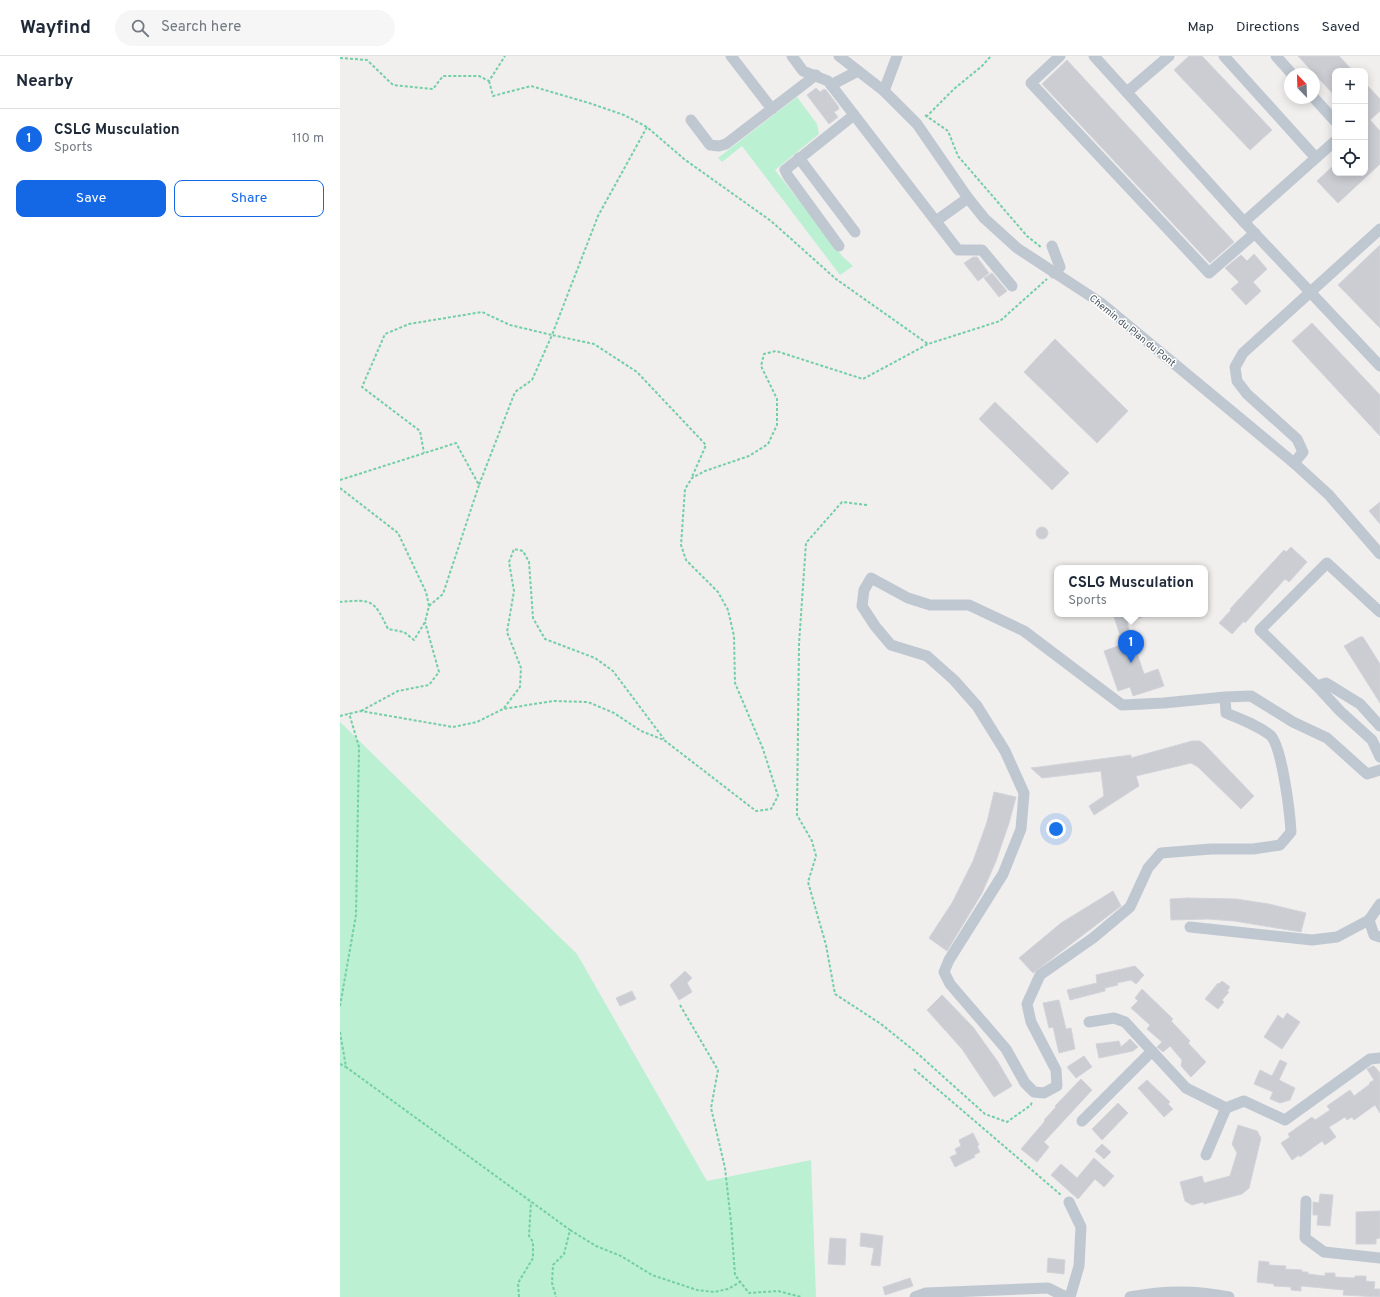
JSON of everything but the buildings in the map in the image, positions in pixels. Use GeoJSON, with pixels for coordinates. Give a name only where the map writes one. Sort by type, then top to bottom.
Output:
{"type":"FeatureCollection","features":[{"type":"Feature","properties":{"kind":"street"},"geometry":{"type":"LineString","coordinates":[[731,56],[772,109]]}},
{"type":"Feature","properties":{"kind":"street"},"geometry":{"type":"LineString","coordinates":[[792,56],[803,71],[835,83],[854,115],[958,250],[982,250],[1012,286]]}},
{"type":"Feature","properties":{"kind":"street","name":"Chemin du Plan du Pont"},"geometry":{"type":"LineString","coordinates":[[839,56],[884,91],[917,124],[968,198],[984,218],[1017,248],[1101,303],[1294,462],[1329,495],[1380,554]]}},
{"type":"Feature","properties":{"kind":"street"},"geometry":{"type":"LineString","coordinates":[[884,91],[897,56]]}},
{"type":"Feature","properties":{"kind":"street"},"geometry":{"type":"LineString","coordinates":[[1060,56],[1031,83],[1209,273],[1255,234]]}},
{"type":"Feature","properties":{"kind":"street"},"geometry":{"type":"LineString","coordinates":[[1094,56],[1255,234],[1311,291],[1380,366]]}},
{"type":"Feature","properties":{"kind":"street"},"geometry":{"type":"LineString","coordinates":[[1127,92],[1169,56]]}},
{"type":"Feature","properties":{"kind":"street"},"geometry":{"type":"LineString","coordinates":[[1224,56],[1316,158]]}},
{"type":"Feature","properties":{"kind":"street"},"geometry":{"type":"LineString","coordinates":[[1276,56],[1287,68]]}},
{"type":"Feature","properties":{"kind":"street"},"geometry":{"type":"LineString","coordinates":[[835,83],[858,71]]}},
{"type":"Feature","properties":{"kind":"street"},"geometry":{"type":"LineString","coordinates":[[691,120],[710,145],[719,146],[726,144],[816,76]]}},
{"type":"Feature","properties":{"kind":"street"},"geometry":{"type":"LineString","coordinates":[[1319,104],[1332,118]]}},
{"type":"Feature","properties":{"kind":"street"},"geometry":{"type":"LineString","coordinates":[[839,246],[786,173],[786,170],[789,166],[854,115]]}},
{"type":"Feature","properties":{"kind":"street"},"geometry":{"type":"LineString","coordinates":[[1244,222],[1332,144]]}},
{"type":"Feature","properties":{"kind":"street"},"geometry":{"type":"LineString","coordinates":[[799,158],[855,232]]}},
{"type":"Feature","properties":{"kind":"street"},"geometry":{"type":"LineString","coordinates":[[936,221],[955,209],[968,198]]}},
{"type":"Feature","properties":{"kind":"street"},"geometry":{"type":"LineString","coordinates":[[1294,462],[1303,452],[1297,439],[1247,394],[1237,381],[1236,367],[1243,353],[1380,229]]}},
{"type":"Feature","properties":{"kind":"street"},"geometry":{"type":"LineString","coordinates":[[1049,248],[1060,267],[1054,273]]}},
{"type":"Feature","properties":{"kind":"street"},"geometry":{"type":"LineString","coordinates":[[1380,612],[1327,563],[1260,630],[1317,686],[1340,711],[1372,740],[1380,757]]}},
{"type":"Feature","properties":{"kind":"street"},"geometry":{"type":"LineString","coordinates":[[1225,697],[1226,713],[1247,722],[1272,736],[1282,767],[1290,810],[1291,832],[1280,845],[1253,849],[1211,849],[1161,853],[1148,868],[1130,907],[1094,938],[1040,975],[1028,1004],[1031,1022],[1056,1070],[1056,1086],[1044,1092],[1034,1092],[1025,1083],[1006,1050],[950,984],[944,972],[949,960],[1003,874],[1021,830],[1024,793],[1004,751],[977,706],[954,680],[927,656],[892,645],[875,626],[862,606],[864,590],[871,578],[908,598],[930,605],[969,605],[1024,631],[1122,704],[1164,703],[1225,697],[1251,696],[1293,722],[1327,738],[1367,774],[1380,770]]}},
{"type":"Feature","properties":{"kind":"street"},"geometry":{"type":"LineString","coordinates":[[1317,686],[1326,684],[1360,704],[1380,726]]}},
{"type":"Feature","properties":{"kind":"street"},"geometry":{"type":"LineString","coordinates":[[1190,927],[1312,940],[1337,937],[1369,920],[1380,904]]}},
{"type":"Feature","properties":{"kind":"street"},"geometry":{"type":"LineString","coordinates":[[1369,920],[1374,935],[1380,937]]}},
{"type":"Feature","properties":{"kind":"street"},"geometry":{"type":"LineString","coordinates":[[1089,1022],[1114,1018],[1125,1022],[1186,1088],[1226,1108]]}},
{"type":"Feature","properties":{"kind":"street"},"geometry":{"type":"LineString","coordinates":[[1082,1121],[1152,1051]]}},
{"type":"Feature","properties":{"kind":"street"},"geometry":{"type":"LineString","coordinates":[[1206,1155],[1226,1108],[1244,1101],[1285,1120],[1370,1059],[1380,1058]]}},
{"type":"Feature","properties":{"kind":"street"},"geometry":{"type":"LineString","coordinates":[[1306,1201],[1305,1238],[1324,1252],[1380,1258]]}},
{"type":"Feature","properties":{"kind":"street"},"geometry":{"type":"LineString","coordinates":[[1069,1202],[1082,1227],[1079,1266],[1070,1297]]}},
{"type":"Feature","properties":{"kind":"street"},"geometry":{"type":"LineString","coordinates":[[915,1297],[926,1293],[1048,1288],[1066,1297]]}},
{"type":"Feature","properties":{"kind":"street"},"geometry":{"type":"LineString","coordinates":[[1130,1297],[1159,1291],[1205,1292],[1229,1297]]}},
{"type":"Feature","properties":{"kind":"path"},"geometry":{"type":"LineString","coordinates":[[505,56],[489,81],[492,96],[531,86],[624,115],[647,127],[684,159],[771,221],[836,279],[928,344]]}},
{"type":"Feature","properties":{"kind":"path"},"geometry":{"type":"LineString","coordinates":[[917,124],[954,89],[982,66],[991,56]]}},
{"type":"Feature","properties":{"kind":"path"},"geometry":{"type":"LineString","coordinates":[[340,58],[367,60],[393,85],[433,89],[443,76],[479,76],[489,81]]}},
{"type":"Feature","properties":{"kind":"path"},"geometry":{"type":"LineString","coordinates":[[922,112],[948,131],[958,156],[1027,236],[1049,248]]}},
{"type":"Feature","properties":{"kind":"path"},"geometry":{"type":"LineString","coordinates":[[429,606],[443,594],[479,485],[515,392],[532,380],[552,335],[598,216],[647,127]]}},
{"type":"Feature","properties":{"kind":"path"},"geometry":{"type":"LineString","coordinates":[[692,478],[705,471],[749,456],[768,444],[778,425],[777,399],[761,366],[764,354],[776,351],[862,379],[928,344],[1000,321],[1054,273]]}},
{"type":"Feature","properties":{"kind":"path"},"geometry":{"type":"LineString","coordinates":[[424,453],[420,431],[362,387],[385,334],[409,324],[482,312],[510,325],[594,344],[637,372],[706,445],[692,478],[685,489],[681,545],[686,560],[718,592],[728,610],[734,636],[735,683],[763,749],[778,796],[771,809],[756,811],[664,740],[613,671],[595,658],[545,639],[533,618],[529,562],[523,551],[514,549],[509,562],[514,591],[507,632],[521,668],[520,687],[503,709]]}},
{"type":"Feature","properties":{"kind":"path"},"geometry":{"type":"LineString","coordinates":[[340,480],[456,443],[479,485]]}},
{"type":"Feature","properties":{"kind":"path"},"geometry":{"type":"LineString","coordinates":[[340,488],[398,533],[426,592],[429,606],[424,622],[414,640],[404,632],[388,629],[377,607],[363,600],[340,602]]}},
{"type":"Feature","properties":{"kind":"path"},"geometry":{"type":"LineString","coordinates":[[867,504],[842,502],[806,543],[799,636],[797,815],[812,841],[816,856],[808,882],[826,944],[835,994],[881,1024],[917,1053],[985,1114],[1006,1122],[1031,1105],[1034,1092]]}},
{"type":"Feature","properties":{"kind":"path"},"geometry":{"type":"LineString","coordinates":[[340,716],[361,711],[398,691],[429,685],[439,672],[424,622]]}},
{"type":"Feature","properties":{"kind":"path"},"geometry":{"type":"LineString","coordinates":[[361,711],[453,727],[477,722],[503,709],[553,701],[588,702],[614,713],[641,731],[664,740]]}},
{"type":"Feature","properties":{"kind":"path"},"geometry":{"type":"LineString","coordinates":[[340,1006],[356,915],[359,747],[349,713]]}},
{"type":"Feature","properties":{"kind":"path"},"geometry":{"type":"LineString","coordinates":[[680,1004],[718,1070],[711,1108],[725,1168],[732,1222],[735,1275],[749,1293],[778,1291],[801,1297]]}},
{"type":"Feature","properties":{"kind":"path"},"geometry":{"type":"LineString","coordinates":[[340,1032],[346,1067]]}},
{"type":"Feature","properties":{"kind":"path"},"geometry":{"type":"LineString","coordinates":[[340,1064],[570,1230],[596,1246],[621,1256],[652,1275],[698,1290],[714,1292],[728,1289],[740,1282]]}},
{"type":"Feature","properties":{"kind":"path"},"geometry":{"type":"LineString","coordinates":[[914,1069],[1069,1202]]}},
{"type":"Feature","properties":{"kind":"path"},"geometry":{"type":"LineString","coordinates":[[519,1297],[518,1282],[533,1258],[533,1242],[529,1236],[531,1202]]}},
{"type":"Feature","properties":{"kind":"path"},"geometry":{"type":"LineString","coordinates":[[556,1297],[552,1283],[553,1265],[564,1254],[570,1230]]}},
{"type":"Feature","properties":{"kind":"green space"},"geometry":{"type":"Polygon","coordinates":[[[797,97],[817,124],[819,134],[775,170],[843,257],[853,266],[840,275],[742,146],[722,162],[718,158],[797,97]]]}},
{"type":"Feature","properties":{"kind":"green space"},"geometry":{"type":"Polygon","coordinates":[[[340,722],[577,954],[707,1181],[811,1160],[816,1297],[340,1297],[340,722]]]}},
{"type":"Feature","properties":{"kind":"place","name":"CSLG Musculation"},"geometry":{"type":"Point","coordinates":[1131,663]}}]}
